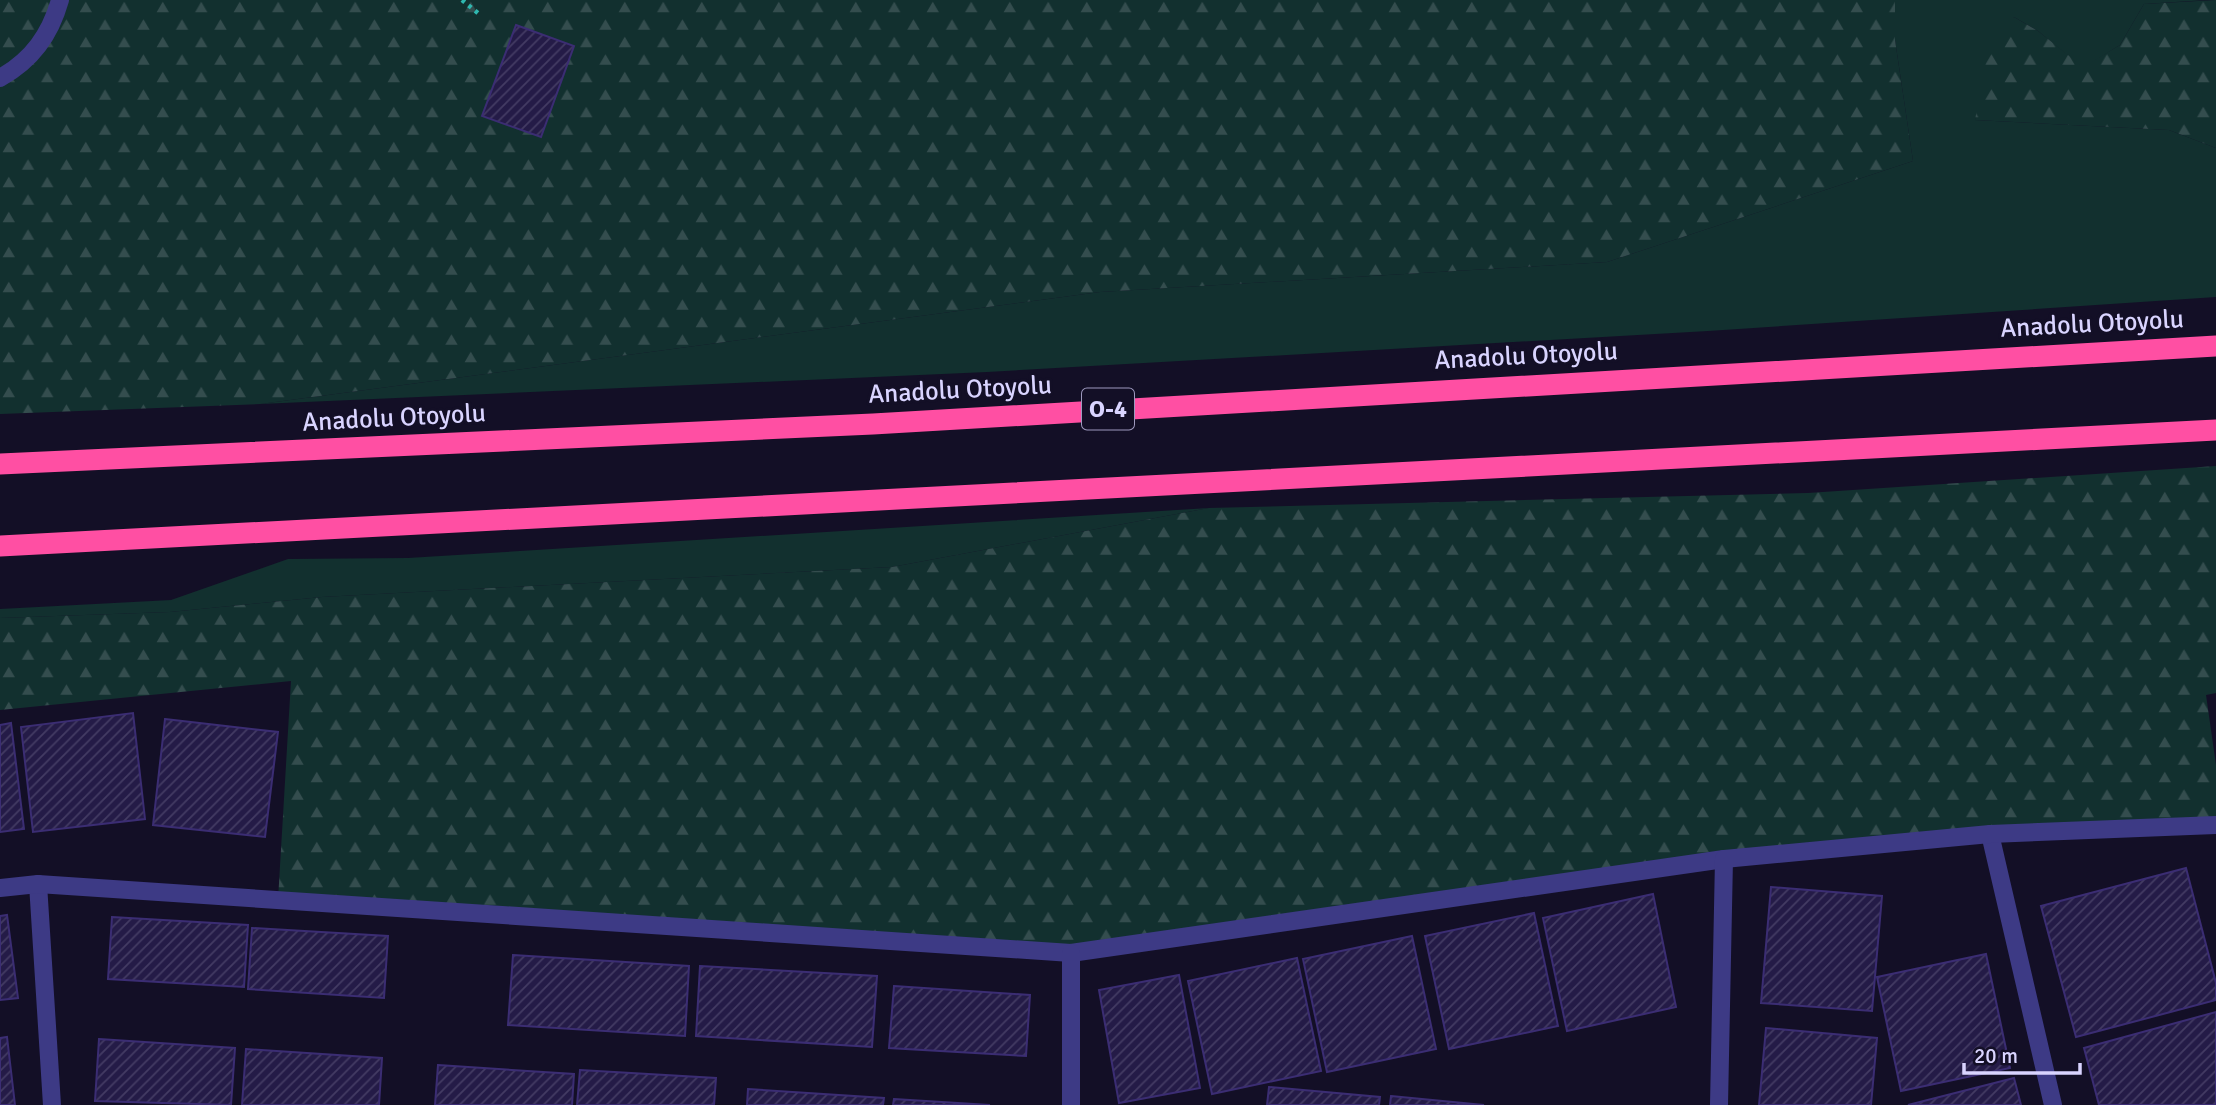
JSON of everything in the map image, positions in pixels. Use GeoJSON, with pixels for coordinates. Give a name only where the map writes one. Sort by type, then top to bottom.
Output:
{"type":"FeatureCollection","features":[{"type":"Feature","properties":{"kind":"highway","name":"Anadolu Otoyolu"},"geometry":{"type":"LineString","coordinates":[[0,464],[873,424],[2216,346]]}},
{"type":"Feature","properties":{"kind":"highway"},"geometry":{"type":"LineString","coordinates":[[0,546],[2216,430]]}},
{"type":"Feature","properties":{"kind":"street"},"geometry":{"type":"LineString","coordinates":[[0,78],[22,65],[46,36],[61,0]]}},
{"type":"Feature","properties":{"kind":"street"},"geometry":{"type":"LineString","coordinates":[[0,887],[38,884],[1071,953],[1724,859],[1990,834],[2216,825]]}},
{"type":"Feature","properties":{"kind":"street"},"geometry":{"type":"LineString","coordinates":[[1990,834],[2053,1105]]}},
{"type":"Feature","properties":{"kind":"street"},"geometry":{"type":"LineString","coordinates":[[1719,1105],[1724,859]]}},
{"type":"Feature","properties":{"kind":"street"},"geometry":{"type":"LineString","coordinates":[[38,884],[52,1105]]}},
{"type":"Feature","properties":{"kind":"street"},"geometry":{"type":"LineString","coordinates":[[1071,953],[1071,1105]]}},
{"type":"Feature","properties":{"kind":"path"},"geometry":{"type":"LineString","coordinates":[[463,0],[479,14]]}},
{"type":"Feature","properties":{"kind":"green space"},"geometry":{"type":"Polygon","coordinates":[[[0,0],[1895,0],[1895,40],[1913,161],[1607,262],[1100,292],[260,404],[0,414],[0,0]]]}},
{"type":"Feature","properties":{"kind":"green space"},"geometry":{"type":"Polygon","coordinates":[[[1895,0],[2208,0],[2144,4],[2120,45],[2083,68],[2038,31],[2014,17],[1975,120],[2169,130],[2216,148],[2216,297],[1708,331],[987,372],[260,404],[1100,292],[1607,262],[1913,161],[1895,40],[1895,0]]]}},
{"type":"Feature","properties":{"kind":"green space"},"geometry":{"type":"Polygon","coordinates":[[[2216,0],[2216,148],[2169,130],[1975,120],[1990,39],[2014,17],[2038,31],[2083,67],[2120,45],[2144,4],[2216,0]]]}},
{"type":"Feature","properties":{"kind":"green space"},"geometry":{"type":"Polygon","coordinates":[[[2216,466],[2216,693],[2206,695],[2216,765],[2216,825],[1724,859],[1071,953],[278,900],[291,681],[0,710],[0,618],[170,612],[322,597],[892,567],[1209,508],[1808,493],[2216,466]]]}},
{"type":"Feature","properties":{"kind":"green space"},"geometry":{"type":"Polygon","coordinates":[[[1209,508],[892,567],[322,597],[170,612],[0,618],[0,609],[171,600],[288,559],[408,558],[1209,508]]]}},
{"type":"Feature","properties":{"kind":"building"},"geometry":{"type":"Polygon","coordinates":[[[516,25],[574,46],[541,137],[482,116],[516,25]]]}},
{"type":"Feature","properties":{"kind":"building"},"geometry":{"type":"Polygon","coordinates":[[[133,713],[145,819],[33,832],[21,727],[133,713]]]}},
{"type":"Feature","properties":{"kind":"building"},"geometry":{"type":"Polygon","coordinates":[[[165,719],[278,732],[265,837],[153,825],[165,719]]]}},
{"type":"Feature","properties":{"kind":"building"},"geometry":{"type":"Polygon","coordinates":[[[11,723],[24,829],[0,832],[0,725],[11,723]]]}},
{"type":"Feature","properties":{"kind":"building"},"geometry":{"type":"Polygon","coordinates":[[[2186,868],[2216,983],[2216,1000],[2076,1037],[2041,906],[2186,868]]]}},
{"type":"Feature","properties":{"kind":"building"},"geometry":{"type":"Polygon","coordinates":[[[1771,887],[1882,896],[1872,1011],[1761,1003],[1771,887]]]}},
{"type":"Feature","properties":{"kind":"building"},"geometry":{"type":"Polygon","coordinates":[[[1653,894],[1676,1007],[1567,1031],[1543,918],[1653,894]]]}},
{"type":"Feature","properties":{"kind":"building"},"geometry":{"type":"Polygon","coordinates":[[[1534,913],[1558,1026],[1449,1049],[1425,936],[1534,913]]]}},
{"type":"Feature","properties":{"kind":"building"},"geometry":{"type":"Polygon","coordinates":[[[7,915],[18,998],[0,1000],[0,916],[7,915]]]}},
{"type":"Feature","properties":{"kind":"building"},"geometry":{"type":"Polygon","coordinates":[[[112,917],[248,925],[244,987],[108,979],[112,917]]]}},
{"type":"Feature","properties":{"kind":"building"},"geometry":{"type":"Polygon","coordinates":[[[252,928],[388,936],[384,998],[248,989],[252,928]]]}},
{"type":"Feature","properties":{"kind":"building"},"geometry":{"type":"Polygon","coordinates":[[[1412,936],[1436,1049],[1327,1072],[1303,959],[1412,936]]]}},
{"type":"Feature","properties":{"kind":"building"},"geometry":{"type":"Polygon","coordinates":[[[1986,954],[2010,1068],[1901,1091],[1877,977],[1986,954]]]}},
{"type":"Feature","properties":{"kind":"building"},"geometry":{"type":"Polygon","coordinates":[[[513,955],[689,966],[685,1036],[508,1025],[513,955]]]}},
{"type":"Feature","properties":{"kind":"building"},"geometry":{"type":"Polygon","coordinates":[[[1297,958],[1321,1071],[1212,1094],[1188,981],[1297,958]]]}},
{"type":"Feature","properties":{"kind":"building"},"geometry":{"type":"Polygon","coordinates":[[[700,966],[877,976],[872,1047],[696,1036],[700,966]]]}},
{"type":"Feature","properties":{"kind":"building"},"geometry":{"type":"Polygon","coordinates":[[[1179,975],[1200,1088],[1119,1103],[1099,990],[1179,975]]]}},
{"type":"Feature","properties":{"kind":"building"},"geometry":{"type":"Polygon","coordinates":[[[894,986],[1030,995],[1026,1056],[889,1048],[894,986]]]}},
{"type":"Feature","properties":{"kind":"building"},"geometry":{"type":"Polygon","coordinates":[[[2216,1012],[2216,1105],[2099,1105],[2084,1048],[2216,1012]]]}},
{"type":"Feature","properties":{"kind":"building"},"geometry":{"type":"Polygon","coordinates":[[[1766,1028],[1877,1038],[1871,1105],[1759,1105],[1766,1028]]]}},
{"type":"Feature","properties":{"kind":"building"},"geometry":{"type":"Polygon","coordinates":[[[7,1037],[15,1105],[0,1105],[0,1038],[7,1037]]]}},
{"type":"Feature","properties":{"kind":"building"},"geometry":{"type":"Polygon","coordinates":[[[99,1039],[235,1048],[231,1105],[95,1101],[99,1039]]]}},
{"type":"Feature","properties":{"kind":"building"},"geometry":{"type":"Polygon","coordinates":[[[246,1049],[382,1058],[379,1105],[242,1105],[246,1049]]]}},
{"type":"Feature","properties":{"kind":"building"},"geometry":{"type":"Polygon","coordinates":[[[438,1065],[574,1074],[572,1105],[435,1105],[438,1065]]]}},
{"type":"Feature","properties":{"kind":"building"},"geometry":{"type":"Polygon","coordinates":[[[580,1070],[716,1078],[714,1105],[577,1105],[580,1070]]]}},
{"type":"Feature","properties":{"kind":"building"},"geometry":{"type":"Polygon","coordinates":[[[2014,1078],[2021,1105],[1908,1105],[2014,1078]]]}},
{"type":"Feature","properties":{"kind":"building"},"geometry":{"type":"Polygon","coordinates":[[[1269,1087],[1380,1097],[1379,1105],[1267,1105],[1269,1087]]]}},
{"type":"Feature","properties":{"kind":"building"},"geometry":{"type":"Polygon","coordinates":[[[748,1089],[884,1098],[883,1105],[747,1105],[748,1089]]]}},
{"type":"Feature","properties":{"kind":"building"},"geometry":{"type":"Polygon","coordinates":[[[1391,1096],[1484,1105],[1390,1105],[1391,1096]]]}},
{"type":"Feature","properties":{"kind":"building"},"geometry":{"type":"Polygon","coordinates":[[[894,1099],[990,1105],[893,1105],[894,1099]]]}}]}
